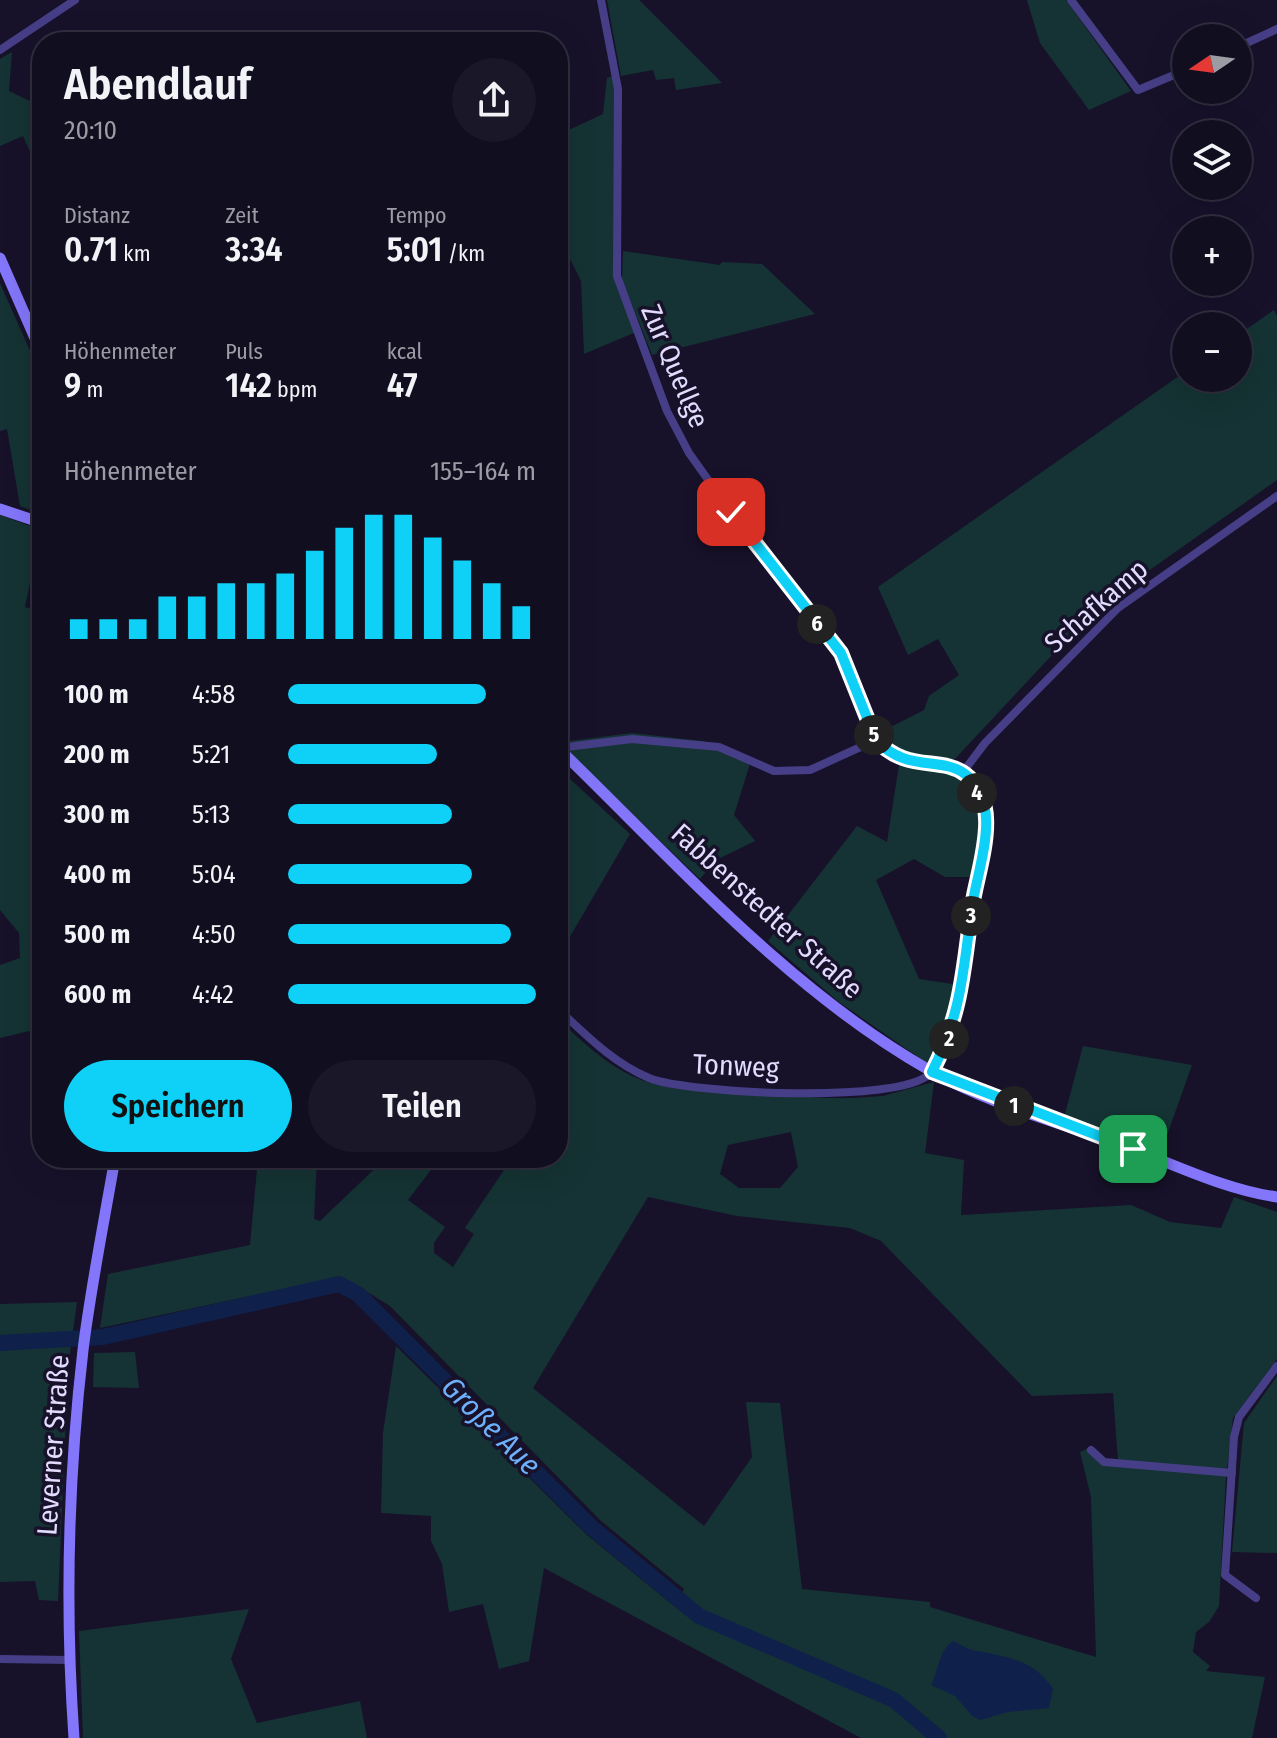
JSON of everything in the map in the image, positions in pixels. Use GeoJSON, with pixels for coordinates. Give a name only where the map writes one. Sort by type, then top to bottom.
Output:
{"type":"FeatureCollection","features":[{"type":"Feature","properties":{"kind":"street"},"geometry":{"type":"LineString","coordinates":[[0,50],[75,0]]}},
{"type":"Feature","properties":{"kind":"street","name":"Zur Quellge"},"geometry":{"type":"LineString","coordinates":[[601,0],[618,89],[617,276],[621,293],[644,343],[667,411],[689,453],[773,571],[841,653],[876,740]]}},
{"type":"Feature","properties":{"kind":"street"},"geometry":{"type":"LineString","coordinates":[[1071,0],[1138,90],[1172,76]]}},
{"type":"Feature","properties":{"kind":"street"},"geometry":{"type":"LineString","coordinates":[[1252,41],[1277,29]]}},
{"type":"Feature","properties":{"kind":"street"},"geometry":{"type":"LineString","coordinates":[[0,258],[32,331]]}},
{"type":"Feature","properties":{"kind":"street","name":"Schafkamp"},"geometry":{"type":"LineString","coordinates":[[963,772],[985,743],[1108,617],[1277,496]]}},
{"type":"Feature","properties":{"kind":"street"},"geometry":{"type":"LineString","coordinates":[[0,509],[32,520]]}},
{"type":"Feature","properties":{"kind":"street"},"geometry":{"type":"LineString","coordinates":[[568,747],[632,739],[719,747],[774,771],[810,770],[876,740],[887,751],[903,759],[963,772],[974,784],[986,816],[985,847],[951,1034],[932,1072]]}},
{"type":"Feature","properties":{"kind":"street","name":"Fabbenstedter Straße"},"geometry":{"type":"LineString","coordinates":[[568,758],[788,970],[838,1012],[932,1072],[1044,1118],[1277,1197]]}},
{"type":"Feature","properties":{"kind":"street","name":"Tonweg"},"geometry":{"type":"LineString","coordinates":[[568,1018],[624,1066],[652,1079],[681,1086],[854,1094],[915,1084],[932,1072]]}},
{"type":"Feature","properties":{"kind":"street","name":"Leverner Straße"},"geometry":{"type":"LineString","coordinates":[[74,1738],[69,1660],[72,1492],[83,1352],[113,1168]]}},
{"type":"Feature","properties":{"kind":"street"},"geometry":{"type":"LineString","coordinates":[[1256,1598],[1225,1575],[1232,1473],[1239,1417],[1277,1366]]}},
{"type":"Feature","properties":{"kind":"street"},"geometry":{"type":"LineString","coordinates":[[1091,1450],[1104,1462],[1232,1473]]}},
{"type":"Feature","properties":{"kind":"street"},"geometry":{"type":"LineString","coordinates":[[0,1659],[69,1660]]}},
{"type":"Feature","properties":{"kind":"green space"},"geometry":{"type":"Polygon","coordinates":[[[607,0],[639,0],[722,83],[676,90],[674,78],[656,80],[653,70],[621,76],[607,0]]]}},
{"type":"Feature","properties":{"kind":"green space"},"geometry":{"type":"Polygon","coordinates":[[[1027,0],[1066,0],[1131,91],[1089,110],[1040,43],[1027,0]]]}},
{"type":"Feature","properties":{"kind":"green space"},"geometry":{"type":"Polygon","coordinates":[[[12,52],[9,91],[32,102],[32,156],[23,136],[0,146],[0,59],[12,52]]]}},
{"type":"Feature","properties":{"kind":"green space"},"geometry":{"type":"Polygon","coordinates":[[[613,76],[616,88],[614,276],[636,332],[584,354],[581,281],[568,255],[568,130],[603,114],[607,78],[613,76]]]}},
{"type":"Feature","properties":{"kind":"green space"},"geometry":{"type":"Polygon","coordinates":[[[623,251],[720,265],[722,262],[762,264],[815,314],[652,355],[622,279],[623,251]]]}},
{"type":"Feature","properties":{"kind":"green space"},"geometry":{"type":"Polygon","coordinates":[[[0,283],[32,355],[32,510],[20,506],[7,429],[0,431],[0,283]]]}},
{"type":"Feature","properties":{"kind":"green space"},"geometry":{"type":"Polygon","coordinates":[[[1274,310],[1277,316],[1277,480],[1096,608],[952,762],[902,752],[886,741],[879,733],[924,710],[929,696],[959,675],[938,639],[908,655],[878,587],[1172,381],[1172,392],[1252,392],[1252,325],[1274,310]]]}},
{"type":"Feature","properties":{"kind":"green space"},"geometry":{"type":"Polygon","coordinates":[[[0,515],[32,527],[32,573],[25,607],[32,609],[32,1030],[0,1038],[0,965],[20,958],[19,933],[0,910],[0,515]]]}},
{"type":"Feature","properties":{"kind":"green space"},"geometry":{"type":"Polygon","coordinates":[[[632,733],[703,741],[752,757],[734,815],[755,841],[716,860],[700,879],[568,752],[569,741],[632,733]]]}},
{"type":"Feature","properties":{"kind":"green space"},"geometry":{"type":"Polygon","coordinates":[[[899,765],[960,778],[970,785],[979,809],[980,838],[973,877],[945,877],[914,859],[876,880],[919,979],[959,985],[947,1033],[931,1066],[839,1002],[768,941],[857,826],[887,842],[899,765]]]}},
{"type":"Feature","properties":{"kind":"green space"},"geometry":{"type":"Polygon","coordinates":[[[568,777],[630,834],[568,940],[568,777]]]}},
{"type":"Feature","properties":{"kind":"green space"},"geometry":{"type":"Polygon","coordinates":[[[568,1028],[623,1071],[642,1080],[685,1090],[854,1098],[883,1096],[934,1082],[925,1153],[964,1160],[961,1215],[1131,1205],[1170,1222],[1221,1228],[1234,1197],[1277,1212],[1277,1359],[1233,1418],[1227,1470],[1118,1461],[1113,1393],[1032,1396],[881,1241],[850,1228],[737,1216],[648,1197],[533,1388],[704,1526],[752,1457],[746,1402],[780,1403],[802,1589],[930,1602],[930,1607],[1096,1657],[1091,1497],[1080,1452],[1087,1449],[1103,1464],[1226,1475],[1219,1606],[1209,1622],[1196,1632],[1193,1652],[1210,1666],[1206,1671],[1265,1677],[1252,1738],[861,1738],[544,1568],[529,1661],[499,1669],[483,1604],[449,1612],[442,1564],[431,1541],[431,1516],[381,1513],[383,1433],[396,1346],[587,1535],[674,1606],[684,1589],[600,1520],[390,1306],[356,1285],[316,1282],[100,1328],[108,1274],[250,1245],[257,1168],[317,1168],[314,1219],[320,1221],[376,1168],[432,1168],[408,1200],[445,1227],[434,1243],[434,1253],[453,1267],[474,1234],[465,1228],[505,1168],[568,1168],[568,1028]],[[791,1132],[728,1145],[720,1174],[739,1188],[780,1188],[798,1167],[791,1132]]]}},
{"type":"Feature","properties":{"kind":"green space"},"geometry":{"type":"Polygon","coordinates":[[[1083,1046],[1192,1065],[1160,1155],[1063,1121],[1083,1046]]]}},
{"type":"Feature","properties":{"kind":"green space"},"geometry":{"type":"Polygon","coordinates":[[[77,1302],[68,1367],[58,1601],[39,1600],[35,1581],[0,1582],[0,1304],[77,1302]]]}},
{"type":"Feature","properties":{"kind":"green space"},"geometry":{"type":"Polygon","coordinates":[[[135,1352],[139,1388],[93,1387],[94,1353],[135,1352]]]}},
{"type":"Feature","properties":{"kind":"green space"},"geometry":{"type":"Polygon","coordinates":[[[1277,1376],[1277,1553],[1232,1552],[1244,1423],[1277,1376]]]}},
{"type":"Feature","properties":{"kind":"green space"},"geometry":{"type":"Polygon","coordinates":[[[249,1609],[231,1659],[257,1723],[360,1701],[367,1738],[83,1738],[79,1631],[249,1609]]]}},
{"type":"Feature","properties":{"kind":"water"},"geometry":{"type":"Polygon","coordinates":[[[953,1641],[974,1650],[1020,1661],[1038,1672],[1053,1689],[1049,1708],[1008,1712],[980,1720],[972,1716],[955,1696],[931,1685],[942,1655],[953,1641]]]}},
{"type":"Feature","properties":{"kind":"waterway","name":"Große Aue"},"geometry":{"type":"LineString","coordinates":[[0,1343],[103,1337],[339,1284],[358,1294],[591,1527],[699,1616],[894,1700],[939,1738]]}},
{"type":"Feature","properties":{"kind":"route"},"geometry":{"type":"LineString","coordinates":[[731,512],[773,571],[841,653],[876,740],[887,751],[903,759],[963,772],[974,784],[986,816],[985,847],[972,904],[966,969],[951,1034],[932,1072],[1029,1112],[1133,1149]]}}]}
